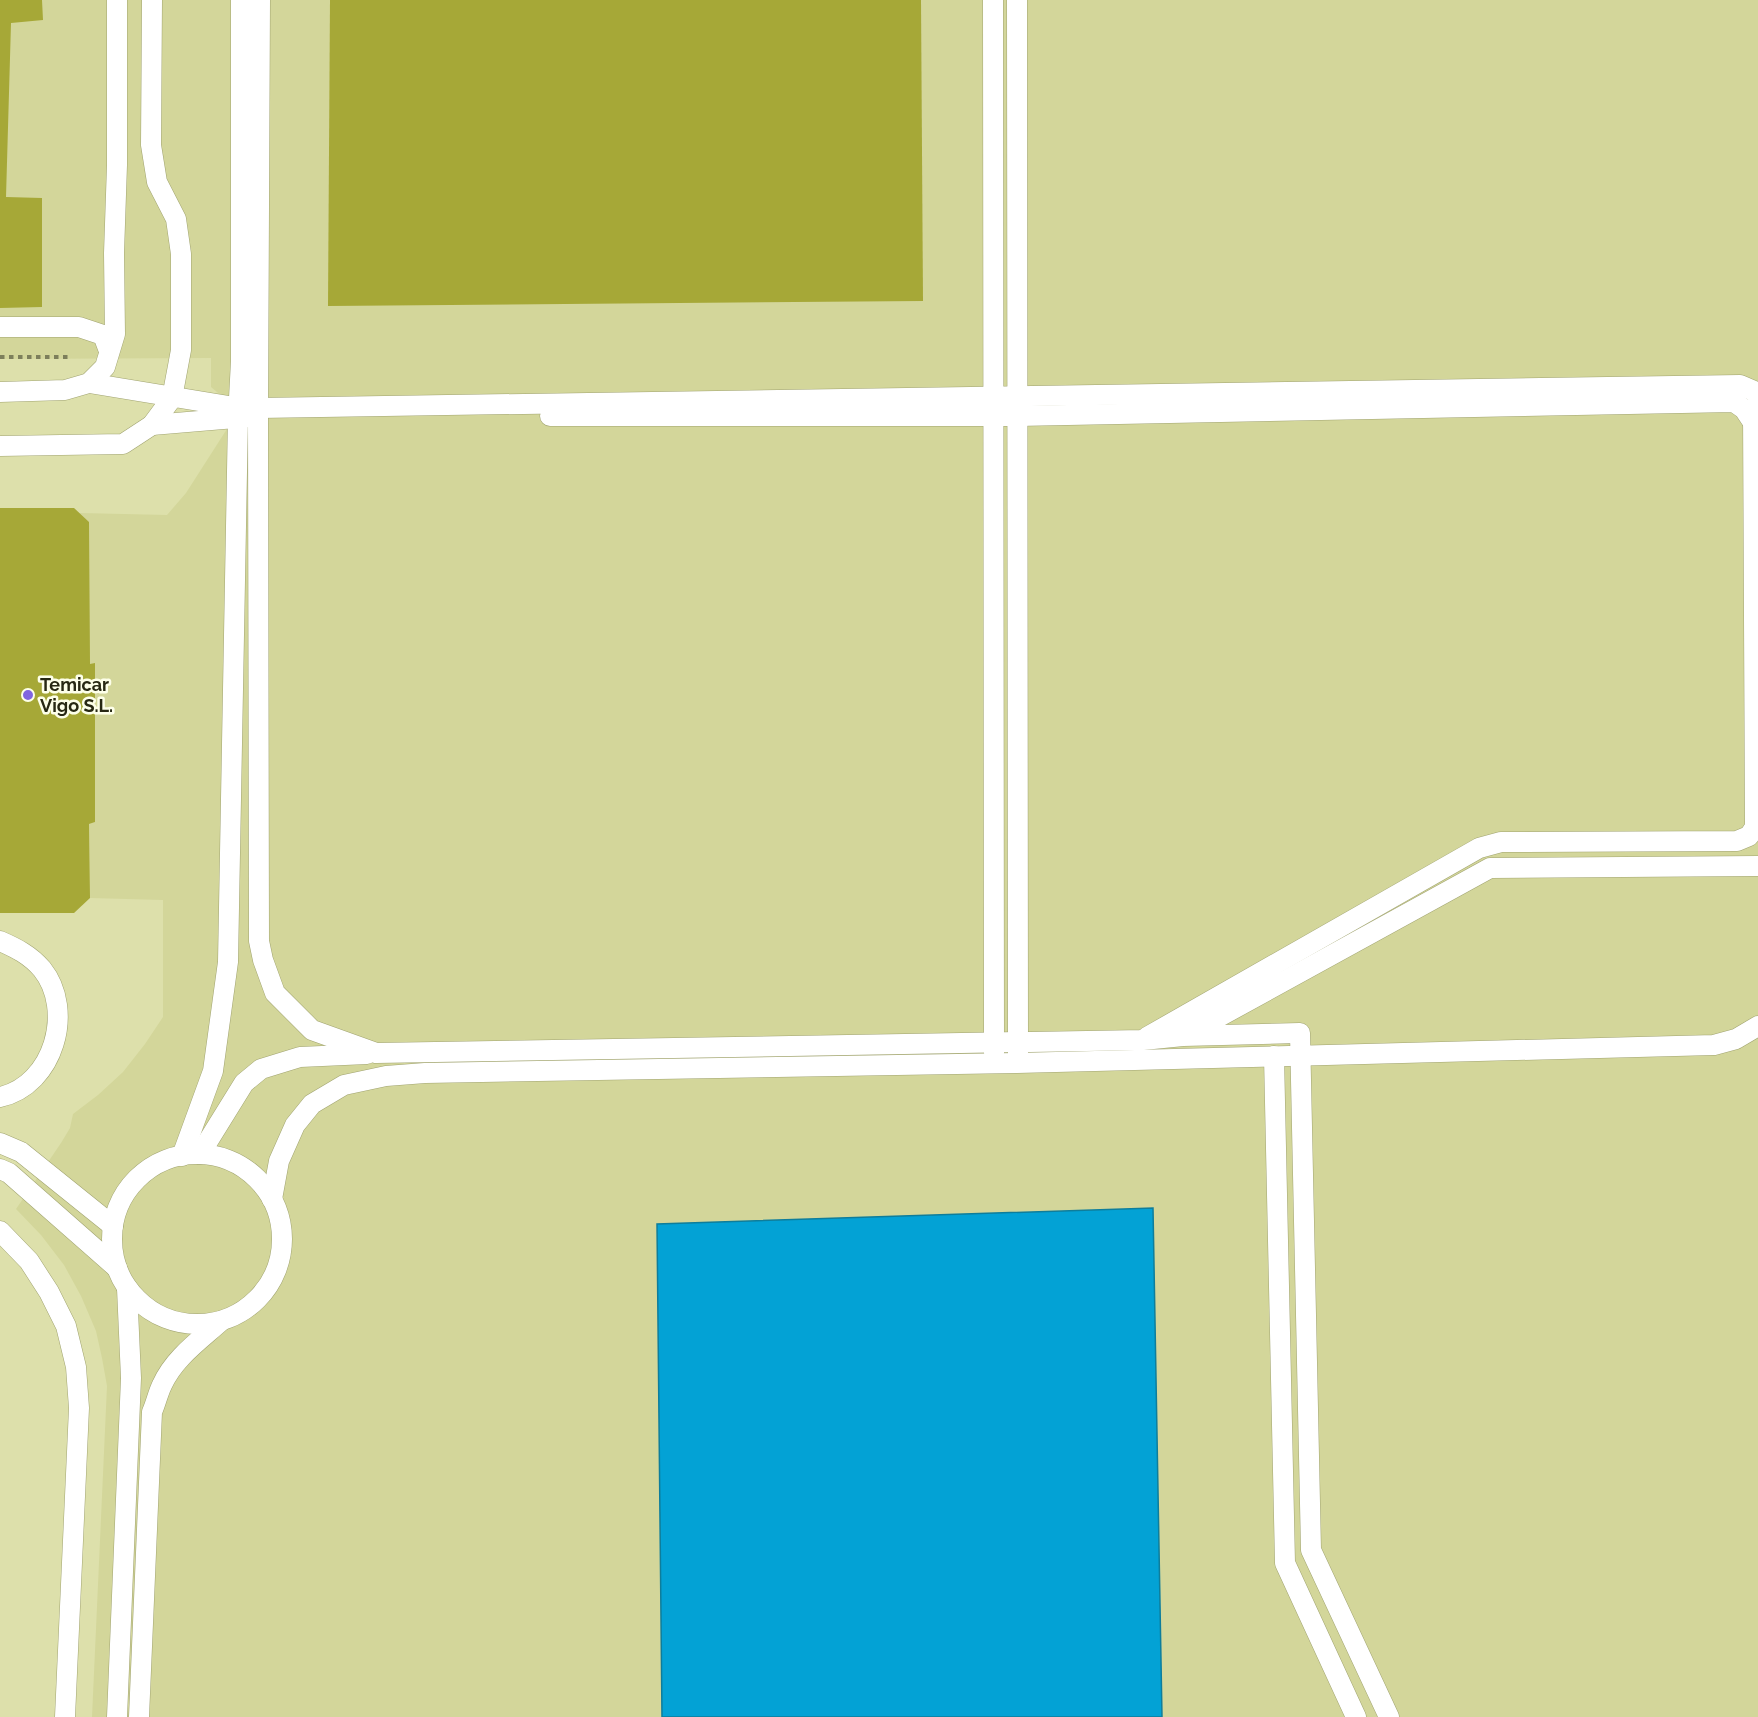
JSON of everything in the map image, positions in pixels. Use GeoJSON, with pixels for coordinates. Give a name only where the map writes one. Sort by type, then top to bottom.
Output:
{"type":"FeatureCollection","features":[{"type":"Feature","properties":{"kind":"lane"},"geometry":{"type":"LineString","coordinates":[[90,383],[105,367],[115,334],[117,0]]}},
{"type":"Feature","properties":{"kind":"lane"},"geometry":{"type":"LineString","coordinates":[[0,446],[123,444],[152,425],[172,398],[181,350],[181,254],[176,219],[158,182],[151,145],[152,0]]}},
{"type":"Feature","properties":{"kind":"lane"},"geometry":{"type":"LineString","coordinates":[[191,1155],[213,1071],[228,962],[238,412],[241,361],[241,0]]}},
{"type":"Feature","properties":{"kind":"lane"},"geometry":{"type":"LineString","coordinates":[[260,0],[259,941],[275,993],[312,1030],[376,1053]]}},
{"type":"Feature","properties":{"kind":"lane"},"geometry":{"type":"LineString","coordinates":[[993,0],[994,1063]]}},
{"type":"Feature","properties":{"kind":"lane"},"geometry":{"type":"LineString","coordinates":[[1017,0],[1017,1063]]}},
{"type":"Feature","properties":{"kind":"lane"},"geometry":{"type":"LineString","coordinates":[[0,327],[79,327],[103,335],[109,351]]}},
{"type":"Feature","properties":{"kind":"lane"},"geometry":{"type":"LineString","coordinates":[[0,392],[65,390],[90,383],[238,412]]}},
{"type":"Feature","properties":{"kind":"lane"},"geometry":{"type":"LineString","coordinates":[[259,412],[993,396],[1740,385],[1757,390],[1752,421],[1755,827],[1749,836],[1737,841],[1501,842],[1479,848],[1142,1050]]}},
{"type":"Feature","properties":{"kind":"lane"},"geometry":{"type":"LineString","coordinates":[[152,425],[238,412],[1017,416],[1734,402],[1744,409],[1752,421]]}},
{"type":"Feature","properties":{"kind":"lane"},"geometry":{"type":"LineString","coordinates":[[272,1199],[279,1161],[295,1125],[312,1104],[344,1085],[386,1076],[437,1073],[1017,1063],[1142,1050],[1183,1036],[1490,868],[1758,866]]}},
{"type":"Feature","properties":{"kind":"lane"},"geometry":{"type":"LineString","coordinates":[[0,941],[25,952],[43,970],[54,992],[58,1017],[56,1041],[45,1064],[28,1083],[0,1097]]}},
{"type":"Feature","properties":{"kind":"lane"},"geometry":{"type":"LineString","coordinates":[[191,1155],[244,1083],[261,1069],[300,1057],[376,1053],[994,1042],[1274,1056],[1714,1045],[1736,1039],[1758,1026]]}},
{"type":"Feature","properties":{"kind":"lane"},"geometry":{"type":"LineString","coordinates":[[1183,1036],[1300,1033],[1311,1550],[1389,1717]]}},
{"type":"Feature","properties":{"kind":"lane"},"geometry":{"type":"LineString","coordinates":[[1274,1056],[1285,1563],[1356,1717]]}},
{"type":"Feature","properties":{"kind":"lane"},"geometry":{"type":"LineString","coordinates":[[0,1143],[21,1152],[113,1226]]}},
{"type":"Feature","properties":{"kind":"lane"},"geometry":{"type":"LineString","coordinates":[[191,1155],[218,1157],[233,1162],[248,1171],[260,1182],[272,1199],[280,1219],[282,1241],[279,1262],[271,1282],[257,1299],[241,1312],[221,1321],[200,1324],[179,1323],[141,1304],[127,1288],[117,1268],[112,1248],[113,1226],[119,1206],[130,1187],[146,1172],[164,1161],[191,1155]]}},
{"type":"Feature","properties":{"kind":"lane"},"geometry":{"type":"LineString","coordinates":[[0,1169],[9,1173],[117,1268]]}},
{"type":"Feature","properties":{"kind":"lane"},"geometry":{"type":"LineString","coordinates":[[0,1232],[29,1261],[49,1292],[66,1326],[76,1367],[79,1408],[65,1717]]}},
{"type":"Feature","properties":{"kind":"lane"},"geometry":{"type":"LineString","coordinates":[[0,1243],[29,1261]]}},
{"type":"Feature","properties":{"kind":"lane"},"geometry":{"type":"LineString","coordinates":[[117,1717],[131,1378],[127,1288]]}},
{"type":"Feature","properties":{"kind":"lane"},"geometry":{"type":"LineString","coordinates":[[139,1717],[153,1412],[162,1384],[176,1363],[221,1321]]}},
{"type":"Feature","properties":{"kind":"path"},"geometry":{"type":"LineString","coordinates":[[0,357],[69,357]]}},
{"type":"Feature","properties":{"kind":"shaded area"},"geometry":{"type":"Polygon","coordinates":[[[0,0],[1758,0],[1758,1717],[1162,1717],[1152,1208],[657,1224],[662,1717],[92,1717],[107,1386],[96,1331],[81,1296],[64,1265],[41,1235],[16,1209],[70,1128],[73,1114],[123,1072],[163,1017],[163,900],[90,898],[89,824],[95,822],[95,664],[90,664],[80,513],[167,515],[186,493],[234,418],[235,407],[211,387],[211,358],[0,359],[0,0]]]}},
{"type":"Feature","properties":{"kind":"water"},"geometry":{"type":"Polygon","coordinates":[[[1153,1208],[1162,1717],[662,1717],[657,1224],[1153,1208]]]}},
{"type":"Feature","properties":{"kind":"building"},"geometry":{"type":"Polygon","coordinates":[[[0,0],[42,0],[43,20],[11,23],[6,197],[42,198],[42,307],[0,308],[0,0]]]}},
{"type":"Feature","properties":{"kind":"building"},"geometry":{"type":"Polygon","coordinates":[[[330,0],[921,0],[923,301],[328,306],[330,0]]]}},
{"type":"Feature","properties":{"kind":"building"},"geometry":{"type":"Polygon","coordinates":[[[0,508],[74,508],[89,522],[90,664],[95,663],[95,822],[89,824],[90,898],[74,913],[0,913],[0,508]]]}},
{"type":"Feature","properties":{"kind":"place","name":"Temicar Vigo S.L."},"geometry":{"type":"Point","coordinates":[28,695]}}]}
